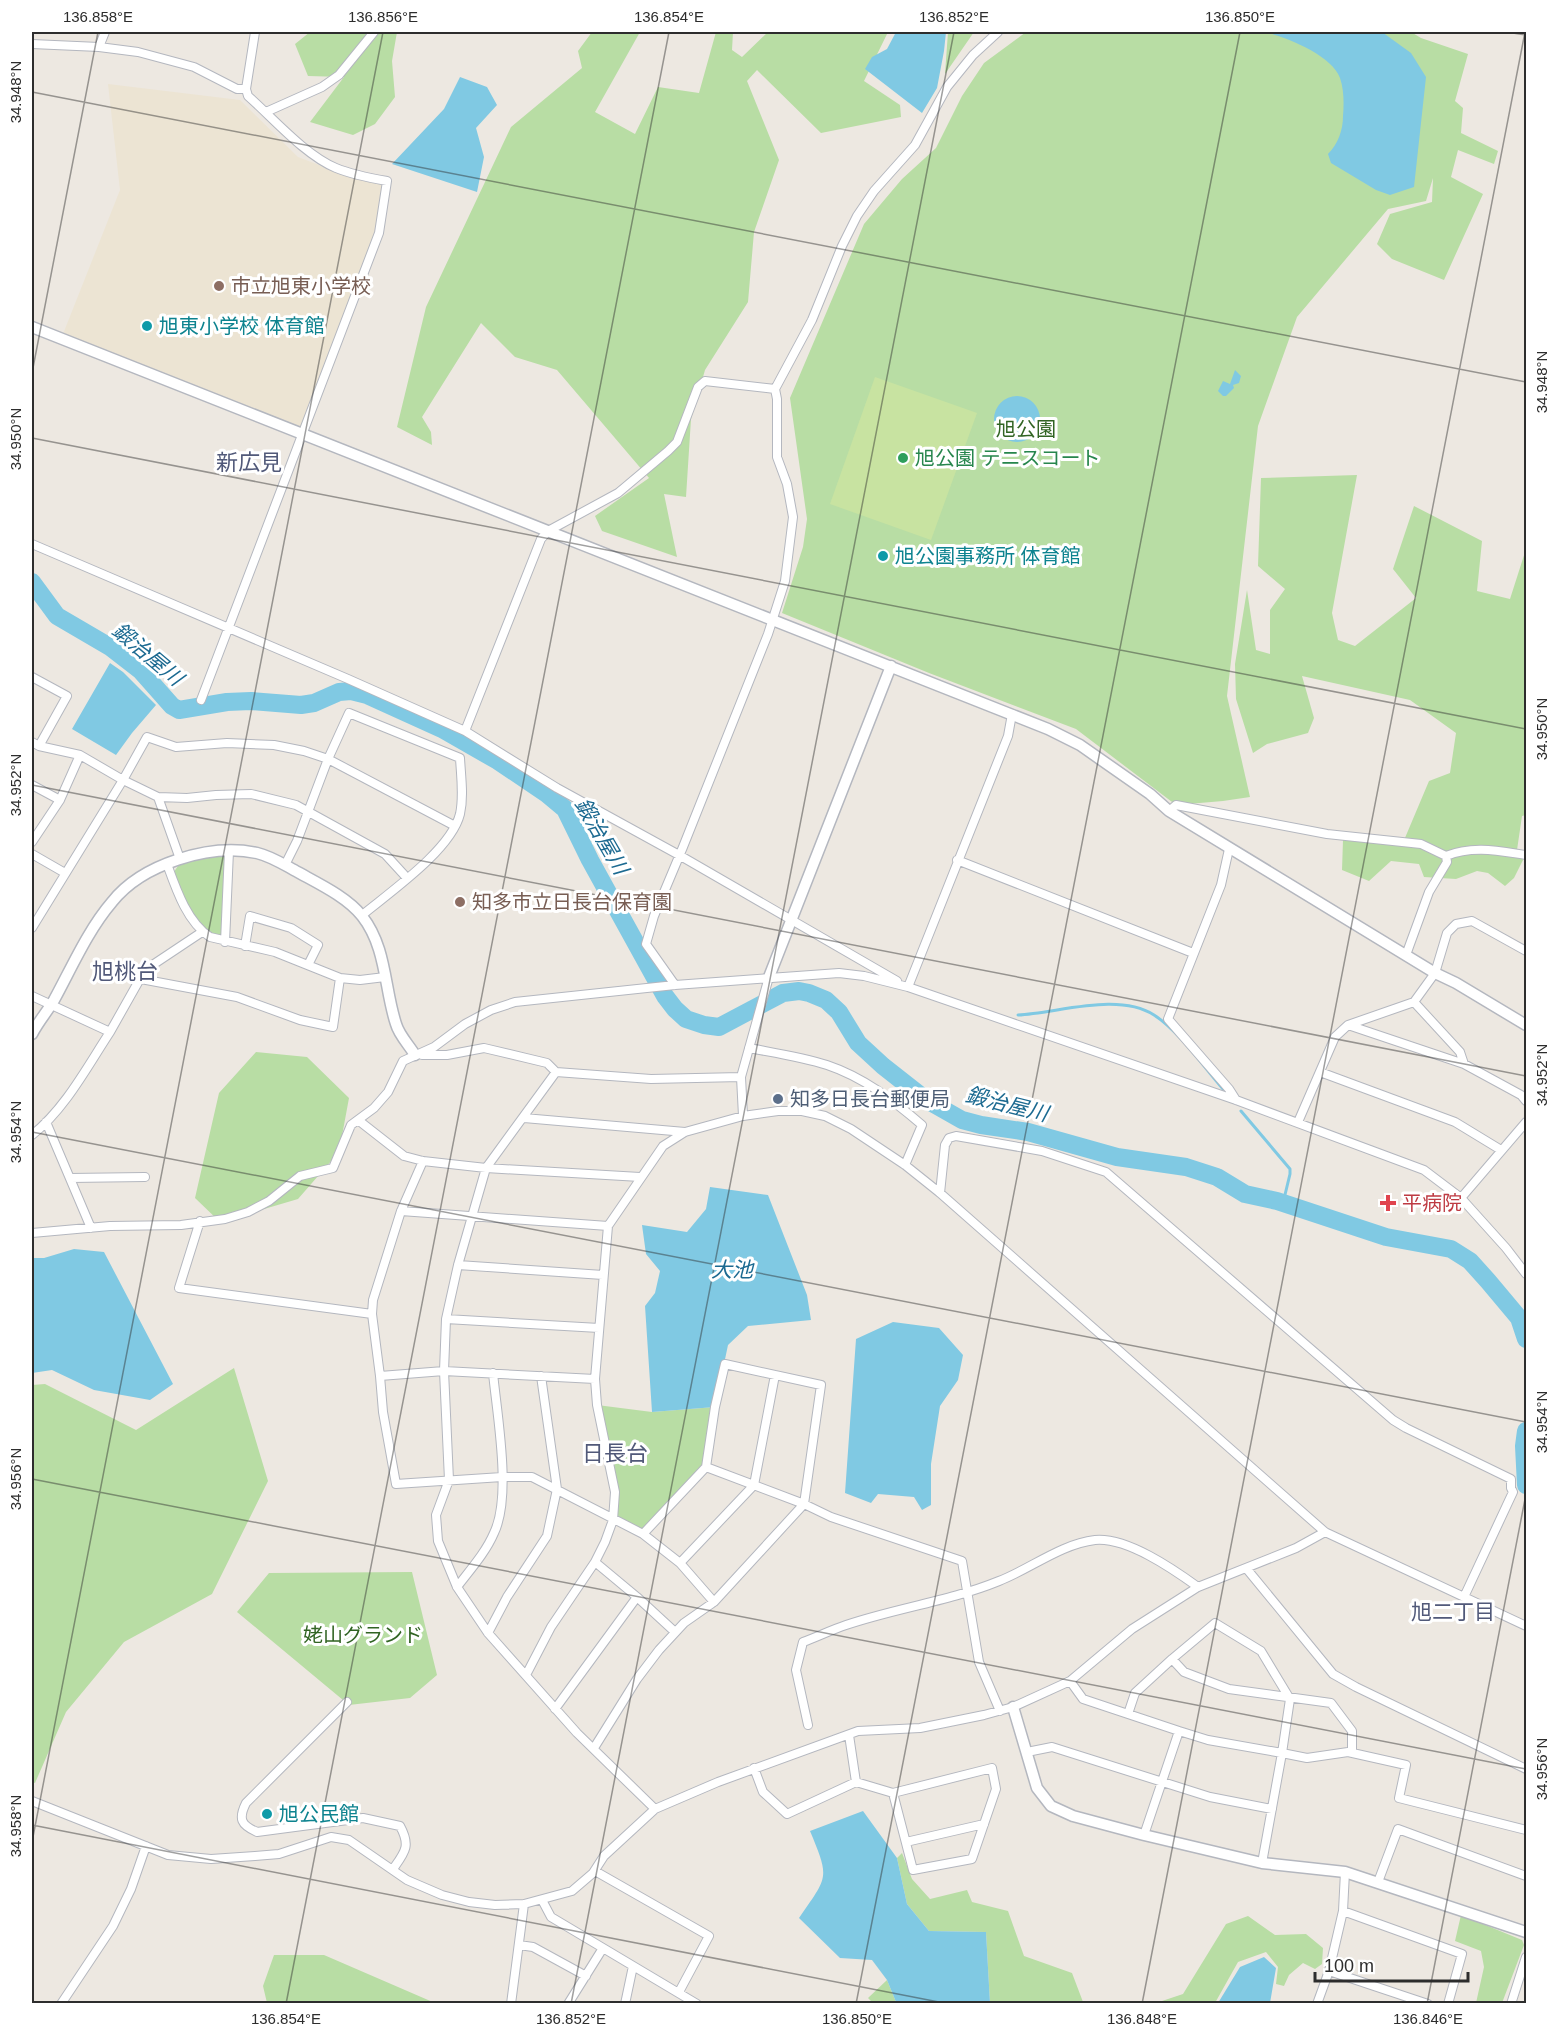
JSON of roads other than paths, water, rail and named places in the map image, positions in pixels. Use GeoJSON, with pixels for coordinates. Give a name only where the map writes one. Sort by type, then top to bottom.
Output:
{"type":"FeatureCollection","features":[{"type":"Feature","properties":{"kind":"street"},"geometry":{"type":"LineString","coordinates":[[99,47],[105,32]]}},
{"type":"Feature","properties":{"kind":"street"},"geometry":{"type":"LineString","coordinates":[[201,700],[379,233],[387,181],[359,176],[315,156],[248,96],[246,90],[255,32]]}},
{"type":"Feature","properties":{"kind":"street"},"geometry":{"type":"LineString","coordinates":[[266,112],[322,87],[339,75],[374,32]]}},
{"type":"Feature","properties":{"kind":"street"},"geometry":{"type":"LineString","coordinates":[[675,985],[646,944],[654,916],[772,620],[785,581],[793,517],[788,484],[777,457],[776,388],[812,320],[842,246],[857,216],[874,191],[915,144],[947,87],[973,55],[998,32]]}},
{"type":"Feature","properties":{"kind":"street"},"geometry":{"type":"LineString","coordinates":[[32,44],[99,47],[138,52],[194,67],[237,89],[246,90]]}},
{"type":"Feature","properties":{"kind":"street"},"geometry":{"type":"LineString","coordinates":[[32,327],[1012,714],[1080,745],[1150,794],[1169,811],[1229,849],[1435,973],[1527,1025]]}},
{"type":"Feature","properties":{"kind":"street"},"geometry":{"type":"LineString","coordinates":[[465,731],[541,539],[548,531],[618,493],[668,451],[677,442],[698,387],[705,381],[776,388]]}},
{"type":"Feature","properties":{"kind":"street"},"geometry":{"type":"LineString","coordinates":[[32,544],[465,731],[557,788],[679,855],[908,987]]}},
{"type":"Feature","properties":{"kind":"street"},"geometry":{"type":"LineString","coordinates":[[743,1116],[741,1077],[769,977],[891,666]]}},
{"type":"Feature","properties":{"kind":"street"},"geometry":{"type":"LineString","coordinates":[[32,677],[67,696],[35,744],[80,755],[158,797],[187,798],[251,794],[297,805],[385,854],[407,878]]}},
{"type":"Feature","properties":{"kind":"street"},"geometry":{"type":"LineString","coordinates":[[285,865],[349,713],[460,758],[462,791],[460,814],[455,826],[436,852],[361,916]]}},
{"type":"Feature","properties":{"kind":"street"},"geometry":{"type":"LineString","coordinates":[[908,987],[1008,736],[1012,714]]}},
{"type":"Feature","properties":{"kind":"street"},"geometry":{"type":"LineString","coordinates":[[32,928],[147,737],[176,747],[227,743],[274,745],[304,751],[328,759],[455,826]]}},
{"type":"Feature","properties":{"kind":"street"},"geometry":{"type":"LineString","coordinates":[[32,842],[60,800],[80,755]]}},
{"type":"Feature","properties":{"kind":"street"},"geometry":{"type":"LineString","coordinates":[[32,785],[60,800]]}},
{"type":"Feature","properties":{"kind":"street"},"geometry":{"type":"LineString","coordinates":[[158,797],[180,858]]}},
{"type":"Feature","properties":{"kind":"street"},"geometry":{"type":"LineString","coordinates":[[1169,811],[1176,805],[1187,806],[1327,834],[1421,844],[1446,856],[1468,849],[1527,855]]}},
{"type":"Feature","properties":{"kind":"street"},"geometry":{"type":"LineString","coordinates":[[1229,849],[1221,885],[1168,1019],[1236,1100]]}},
{"type":"Feature","properties":{"kind":"street"},"geometry":{"type":"LineString","coordinates":[[32,1034],[90,934],[111,902],[122,891],[144,875],[180,858],[212,851],[229,851],[258,854],[285,865],[347,902],[361,916],[378,945],[396,1026],[415,1054]]}},
{"type":"Feature","properties":{"kind":"street"},"geometry":{"type":"LineString","coordinates":[[225,942],[229,851]]}},
{"type":"Feature","properties":{"kind":"street"},"geometry":{"type":"LineString","coordinates":[[32,854],[65,873]]}},
{"type":"Feature","properties":{"kind":"street"},"geometry":{"type":"LineString","coordinates":[[1406,955],[1429,892],[1447,862],[1446,856]]}},
{"type":"Feature","properties":{"kind":"street"},"geometry":{"type":"LineString","coordinates":[[957,860],[1193,953]]}},
{"type":"Feature","properties":{"kind":"street"},"geometry":{"type":"LineString","coordinates":[[167,864],[193,920],[202,932],[225,942],[275,952],[340,978],[360,980],[386,977]]}},
{"type":"Feature","properties":{"kind":"street"},"geometry":{"type":"LineString","coordinates":[[245,946],[250,916],[291,928],[318,945],[308,965]]}},
{"type":"Feature","properties":{"kind":"street"},"geometry":{"type":"LineString","coordinates":[[1298,1122],[1335,1037],[1348,1025],[1414,1002],[1435,973],[1447,933],[1456,924],[1472,921],[1527,951]]}},
{"type":"Feature","properties":{"kind":"street"},"geometry":{"type":"LineString","coordinates":[[32,1135],[68,1095],[110,1032],[145,970],[202,932]]}},
{"type":"Feature","properties":{"kind":"street"},"geometry":{"type":"LineString","coordinates":[[32,1233],[91,1228],[181,1225],[225,1219],[248,1212],[269,1201],[300,1176],[333,1168],[351,1125],[374,1108],[388,1092],[403,1060],[435,1047],[465,1024],[491,1010],[515,1002],[675,985],[839,974],[864,976],[908,987],[1236,1100],[1424,1170],[1461,1198],[1527,1274]]}},
{"type":"Feature","properties":{"kind":"street"},"geometry":{"type":"LineString","coordinates":[[141,979],[237,997],[300,1020],[333,1027],[340,978]]}},
{"type":"Feature","properties":{"kind":"street"},"geometry":{"type":"LineString","coordinates":[[32,996],[110,1032]]}},
{"type":"Feature","properties":{"kind":"street"},"geometry":{"type":"LineString","coordinates":[[1414,1002],[1460,1052],[1464,1064]]}},
{"type":"Feature","properties":{"kind":"street"},"geometry":{"type":"LineString","coordinates":[[1348,1025],[1464,1064],[1521,1095],[1527,1101]]}},
{"type":"Feature","properties":{"kind":"street"},"geometry":{"type":"LineString","coordinates":[[415,1054],[447,1055],[484,1047],[547,1063],[556,1072],[651,1079],[741,1077]]}},
{"type":"Feature","properties":{"kind":"street"},"geometry":{"type":"LineString","coordinates":[[749,1048],[828,1065],[873,1087],[897,1103],[922,1125],[905,1165]]}},
{"type":"Feature","properties":{"kind":"street"},"geometry":{"type":"LineString","coordinates":[[556,1072],[486,1168],[458,1265],[446,1319],[444,1371],[449,1480],[436,1515],[438,1541],[458,1587],[488,1633],[577,1733],[655,1809]]}},
{"type":"Feature","properties":{"kind":"street"},"geometry":{"type":"LineString","coordinates":[[1320,1072],[1455,1122],[1501,1150]]}},
{"type":"Feature","properties":{"kind":"street"},"geometry":{"type":"LineString","coordinates":[[526,1675],[551,1627],[595,1562],[613,1520],[615,1492],[597,1405],[596,1379],[608,1226],[663,1146],[685,1132],[743,1116],[778,1111],[802,1111],[825,1116],[851,1129],[905,1165],[940,1193],[1324,1532],[1527,1626]]}},
{"type":"Feature","properties":{"kind":"street"},"geometry":{"type":"LineString","coordinates":[[524,1118],[685,1132]]}},
{"type":"Feature","properties":{"kind":"street"},"geometry":{"type":"LineString","coordinates":[[358,1120],[404,1156],[423,1161],[486,1168],[640,1177]]}},
{"type":"Feature","properties":{"kind":"street"},"geometry":{"type":"LineString","coordinates":[[46,1122],[91,1228]]}},
{"type":"Feature","properties":{"kind":"street"},"geometry":{"type":"LineString","coordinates":[[1461,1198],[1527,1122]]}},
{"type":"Feature","properties":{"kind":"street"},"geometry":{"type":"LineString","coordinates":[[940,1193],[945,1145],[949,1138],[956,1136],[1042,1151],[1106,1172],[1393,1420],[1511,1479],[1513,1492],[1464,1597]]}},
{"type":"Feature","properties":{"kind":"street"},"geometry":{"type":"LineString","coordinates":[[423,1161],[400,1211],[373,1300],[372,1314],[382,1412],[396,1484],[532,1477],[644,1534],[680,1563],[714,1602]]}},
{"type":"Feature","properties":{"kind":"street"},"geometry":{"type":"LineString","coordinates":[[70,1178],[145,1177]]}},
{"type":"Feature","properties":{"kind":"street"},"geometry":{"type":"LineString","coordinates":[[400,1211],[608,1226]]}},
{"type":"Feature","properties":{"kind":"street"},"geometry":{"type":"LineString","coordinates":[[200,1221],[179,1288],[372,1314]]}},
{"type":"Feature","properties":{"kind":"street"},"geometry":{"type":"LineString","coordinates":[[458,1265],[603,1275]]}},
{"type":"Feature","properties":{"kind":"street"},"geometry":{"type":"LineString","coordinates":[[446,1319],[599,1328]]}},
{"type":"Feature","properties":{"kind":"street"},"geometry":{"type":"LineString","coordinates":[[594,1748],[637,1679],[659,1650],[684,1623],[714,1602],[804,1504],[821,1385],[724,1364],[706,1467],[644,1534]]}},
{"type":"Feature","properties":{"kind":"street"},"geometry":{"type":"LineString","coordinates":[[380,1376],[444,1371],[596,1379]]}},
{"type":"Feature","properties":{"kind":"street"},"geometry":{"type":"LineString","coordinates":[[458,1587],[494,1533],[502,1507],[502,1477],[493,1373]]}},
{"type":"Feature","properties":{"kind":"street"},"geometry":{"type":"LineString","coordinates":[[680,1563],[754,1485],[775,1375]]}},
{"type":"Feature","properties":{"kind":"street"},"geometry":{"type":"LineString","coordinates":[[488,1633],[507,1597],[547,1536],[557,1489],[541,1376]]}},
{"type":"Feature","properties":{"kind":"street"},"geometry":{"type":"LineString","coordinates":[[706,1467],[804,1504],[831,1517],[963,1561],[979,1662],[1000,1711]]}},
{"type":"Feature","properties":{"kind":"street"},"geometry":{"type":"LineString","coordinates":[[32,1801],[168,1855],[211,1859],[279,1854],[331,1837],[349,1840],[407,1880],[442,1896],[495,1905],[524,1904],[572,1891],[595,1871],[604,1856],[655,1809],[754,1768],[858,1731],[920,1728],[1013,1707],[1070,1682],[1132,1629],[1197,1587],[1296,1548],[1324,1532]]}},
{"type":"Feature","properties":{"kind":"street"},"geometry":{"type":"LineString","coordinates":[[808,1725],[796,1670],[803,1642],[846,1625],[968,1593],[1000,1581],[1065,1549],[1096,1540],[1128,1546],[1172,1569],[1197,1587]]}},
{"type":"Feature","properties":{"kind":"street"},"geometry":{"type":"LineString","coordinates":[[595,1562],[675,1632]]}},
{"type":"Feature","properties":{"kind":"street"},"geometry":{"type":"LineString","coordinates":[[1246,1568],[1334,1674],[1356,1687],[1527,1769]]}},
{"type":"Feature","properties":{"kind":"street"},"geometry":{"type":"LineString","coordinates":[[555,1709],[637,1597]]}},
{"type":"Feature","properties":{"kind":"street"},"geometry":{"type":"LineString","coordinates":[[1128,1714],[1135,1693],[1215,1623],[1261,1651],[1290,1699],[1262,1863]]}},
{"type":"Feature","properties":{"kind":"street"},"geometry":{"type":"LineString","coordinates":[[1172,1659],[1184,1672],[1229,1689],[1331,1703],[1352,1731],[1352,1753]]}},
{"type":"Feature","properties":{"kind":"street"},"geometry":{"type":"LineString","coordinates":[[1070,1682],[1083,1699],[1208,1740],[1307,1758],[1352,1753],[1406,1765],[1399,1798],[1527,1830]]}},
{"type":"Feature","properties":{"kind":"street"},"geometry":{"type":"LineString","coordinates":[[347,1702],[246,1803],[242,1812],[242,1821],[248,1828],[257,1832],[363,1818],[400,1826],[407,1839],[405,1852],[393,1869]]}},
{"type":"Feature","properties":{"kind":"street"},"geometry":{"type":"LineString","coordinates":[[1013,1707],[1037,1788],[1051,1806],[1073,1816],[1262,1863],[1345,1872],[1527,1932]]}},
{"type":"Feature","properties":{"kind":"street"},"geometry":{"type":"LineString","coordinates":[[1144,1835],[1179,1731]]}},
{"type":"Feature","properties":{"kind":"street"},"geometry":{"type":"LineString","coordinates":[[849,1735],[856,1782]]}},
{"type":"Feature","properties":{"kind":"street"},"geometry":{"type":"LineString","coordinates":[[1027,1752],[1052,1747],[1210,1797],[1272,1809]]}},
{"type":"Feature","properties":{"kind":"street"},"geometry":{"type":"LineString","coordinates":[[754,1768],[763,1792],[787,1814],[856,1782],[892,1793],[992,1768],[996,1790],[972,1859],[913,1870],[892,1793]]}},
{"type":"Feature","properties":{"kind":"street"},"geometry":{"type":"LineString","coordinates":[[906,1842],[984,1824]]}},
{"type":"Feature","properties":{"kind":"street"},"geometry":{"type":"LineString","coordinates":[[1378,1882],[1398,1829],[1527,1876]]}},
{"type":"Feature","properties":{"kind":"street"},"geometry":{"type":"LineString","coordinates":[[61,2004],[113,1926],[147,1846]]}},
{"type":"Feature","properties":{"kind":"street"},"geometry":{"type":"LineString","coordinates":[[595,1871],[708,1936],[679,1992]]}},
{"type":"Feature","properties":{"kind":"street"},"geometry":{"type":"LineString","coordinates":[[1317,2004],[1329,1971],[1343,1911],[1345,1872]]}},
{"type":"Feature","properties":{"kind":"street"},"geometry":{"type":"LineString","coordinates":[[542,1900],[551,1917],[697,2004]]}},
{"type":"Feature","properties":{"kind":"street"},"geometry":{"type":"LineString","coordinates":[[511,2004],[524,1904]]}},
{"type":"Feature","properties":{"kind":"street"},"geometry":{"type":"LineString","coordinates":[[1343,1911],[1462,1954],[1448,2004]]}},
{"type":"Feature","properties":{"kind":"street"},"geometry":{"type":"LineString","coordinates":[[519,1945],[533,1947],[586,1976]]}},
{"type":"Feature","properties":{"kind":"street"},"geometry":{"type":"LineString","coordinates":[[568,2004],[603,1948]]}},
{"type":"Feature","properties":{"kind":"street"},"geometry":{"type":"LineString","coordinates":[[1511,2004],[1527,1957]]}},
{"type":"Feature","properties":{"kind":"street"},"geometry":{"type":"LineString","coordinates":[[625,2004],[633,1966]]}},
{"type":"Feature","properties":{"kind":"street"},"geometry":{"type":"LineString","coordinates":[[1329,1971],[1428,2004]]}},
{"type":"Feature","properties":{"kind":"water"},"geometry":{"type":"Polygon","coordinates":[[[896,32],[946,32],[937,88],[922,113],[865,69],[872,57],[887,49],[896,32]]]}},
{"type":"Feature","properties":{"kind":"water"},"geometry":{"type":"Polygon","coordinates":[[[1266,32],[1382,32],[1411,53],[1426,77],[1414,187],[1390,195],[1376,190],[1331,163],[1328,154],[1337,141],[1343,121],[1340,78],[1328,62],[1319,55],[1297,43],[1266,32]]]}},
{"type":"Feature","properties":{"kind":"water"},"geometry":{"type":"Polygon","coordinates":[[[460,77],[487,87],[497,105],[476,128],[484,157],[477,192],[392,164],[444,109],[460,77]]]}},
{"type":"Feature","properties":{"kind":"water"},"geometry":{"type":"Polygon","coordinates":[[[1235,370],[1241,376],[1239,383],[1233,385],[1234,388],[1223,396],[1218,391],[1223,381],[1230,384],[1235,370]]]}},
{"type":"Feature","properties":{"kind":"water"},"geometry":{"type":"Polygon","coordinates":[[[1017,396],[1033,403],[1040,419],[1033,435],[1017,442],[1001,435],[994,419],[1001,403],[1017,396]]]}},
{"type":"Feature","properties":{"kind":"water"},"geometry":{"type":"Polygon","coordinates":[[[110,663],[123,672],[156,705],[116,755],[72,729],[110,663]]]}},
{"type":"Feature","properties":{"kind":"water","name":"大池"},"geometry":{"type":"Polygon","coordinates":[[[710,1187],[768,1195],[807,1295],[811,1320],[748,1326],[728,1345],[715,1407],[652,1412],[645,1306],[655,1293],[660,1271],[646,1254],[642,1225],[687,1232],[706,1209],[710,1187]]]}},
{"type":"Feature","properties":{"kind":"water"},"geometry":{"type":"Polygon","coordinates":[[[74,1249],[104,1252],[173,1384],[150,1400],[94,1390],[52,1370],[32,1373],[32,1258],[44,1258],[74,1249]]]}},
{"type":"Feature","properties":{"kind":"water"},"geometry":{"type":"Polygon","coordinates":[[[893,1322],[939,1328],[963,1355],[958,1380],[940,1406],[931,1464],[931,1505],[922,1510],[914,1497],[878,1494],[871,1503],[845,1493],[856,1339],[893,1322]]]}},
{"type":"Feature","properties":{"kind":"water"},"geometry":{"type":"Polygon","coordinates":[[[863,1811],[897,1858],[907,1904],[929,1931],[986,1932],[990,2003],[896,2002],[887,1980],[872,1960],[840,1958],[799,1918],[816,1893],[823,1877],[821,1859],[810,1831],[863,1811]]]}},
{"type":"Feature","properties":{"kind":"water"},"geometry":{"type":"Polygon","coordinates":[[[1264,1957],[1276,1968],[1270,2003],[1218,2003],[1240,1967],[1264,1957]]]}},
{"type":"Feature","properties":{"kind":"waterway","name":"鍛治屋川"},"geometry":{"type":"LineString","coordinates":[[32,582],[57,616],[110,647],[141,671],[172,706],[179,710],[227,702],[251,701],[301,705],[314,703],[339,692],[351,691],[367,695],[442,729],[498,761],[565,809],[590,860],[665,996],[686,1019],[719,1027],[783,993],[799,991],[809,993],[826,1000],[839,1012],[858,1043],[883,1066],[925,1099],[962,1120],[1028,1132],[1117,1157],[1186,1167],[1217,1177],[1245,1194],[1277,1201],[1386,1237],[1451,1249],[1470,1261],[1519,1318],[1526,1339]]}},
{"type":"Feature","properties":{"kind":"waterway"},"geometry":{"type":"LineString","coordinates":[[1018,1015],[1106,1004],[1139,1008],[1154,1015],[1173,1030],[1223,1089]]}},
{"type":"Feature","properties":{"kind":"waterway"},"geometry":{"type":"LineString","coordinates":[[1241,1111],[1290,1169],[1283,1203]]}},
{"type":"Feature","properties":{"kind":"waterway","name":"鍛治屋川"},"geometry":{"type":"LineString","coordinates":[[1526,1431],[1524,1446],[1526,1485]]}},
{"type":"Feature","properties":{"kind":"place","name":"市立旭東小学校"},"geometry":{"type":"Point","coordinates":[219,286]}},
{"type":"Feature","properties":{"kind":"place","name":"旭東小学校 体育館"},"geometry":{"type":"Point","coordinates":[147,326]}},
{"type":"Feature","properties":{"kind":"place","name":"旭公園 テニスコート"},"geometry":{"type":"Point","coordinates":[903,458]}},
{"type":"Feature","properties":{"kind":"place","name":"旭公園事務所 体育館"},"geometry":{"type":"Point","coordinates":[883,556]}},
{"type":"Feature","properties":{"kind":"place","name":"知多市立日長台保育園"},"geometry":{"type":"Point","coordinates":[460,902]}},
{"type":"Feature","properties":{"kind":"place","name":"知多日長台郵便局"},"geometry":{"type":"Point","coordinates":[778,1099]}},
{"type":"Feature","properties":{"kind":"place","name":"平病院"},"geometry":{"type":"Point","coordinates":[1388,1203]}},
{"type":"Feature","properties":{"kind":"place","name":"旭公民館"},"geometry":{"type":"Point","coordinates":[267,1814]}},
{"type":"Feature","properties":{"kind":"district","name":"新広見"},"geometry":{"type":"Point","coordinates":[249,462]}},
{"type":"Feature","properties":{"kind":"district","name":"旭桃台"},"geometry":{"type":"Point","coordinates":[125,971]}},
{"type":"Feature","properties":{"kind":"district","name":"日長台"},"geometry":{"type":"Point","coordinates":[615,1453]}},
{"type":"Feature","properties":{"kind":"district","name":"旭二丁目"},"geometry":{"type":"Point","coordinates":[1453,1611]}},
{"type":"Feature","properties":{"kind":"park label","name":"旭公園"},"geometry":{"type":"Point","coordinates":[1026,429]}},
{"type":"Feature","properties":{"kind":"park label","name":"姥山グランド"},"geometry":{"type":"Point","coordinates":[363,1635]}}]}
